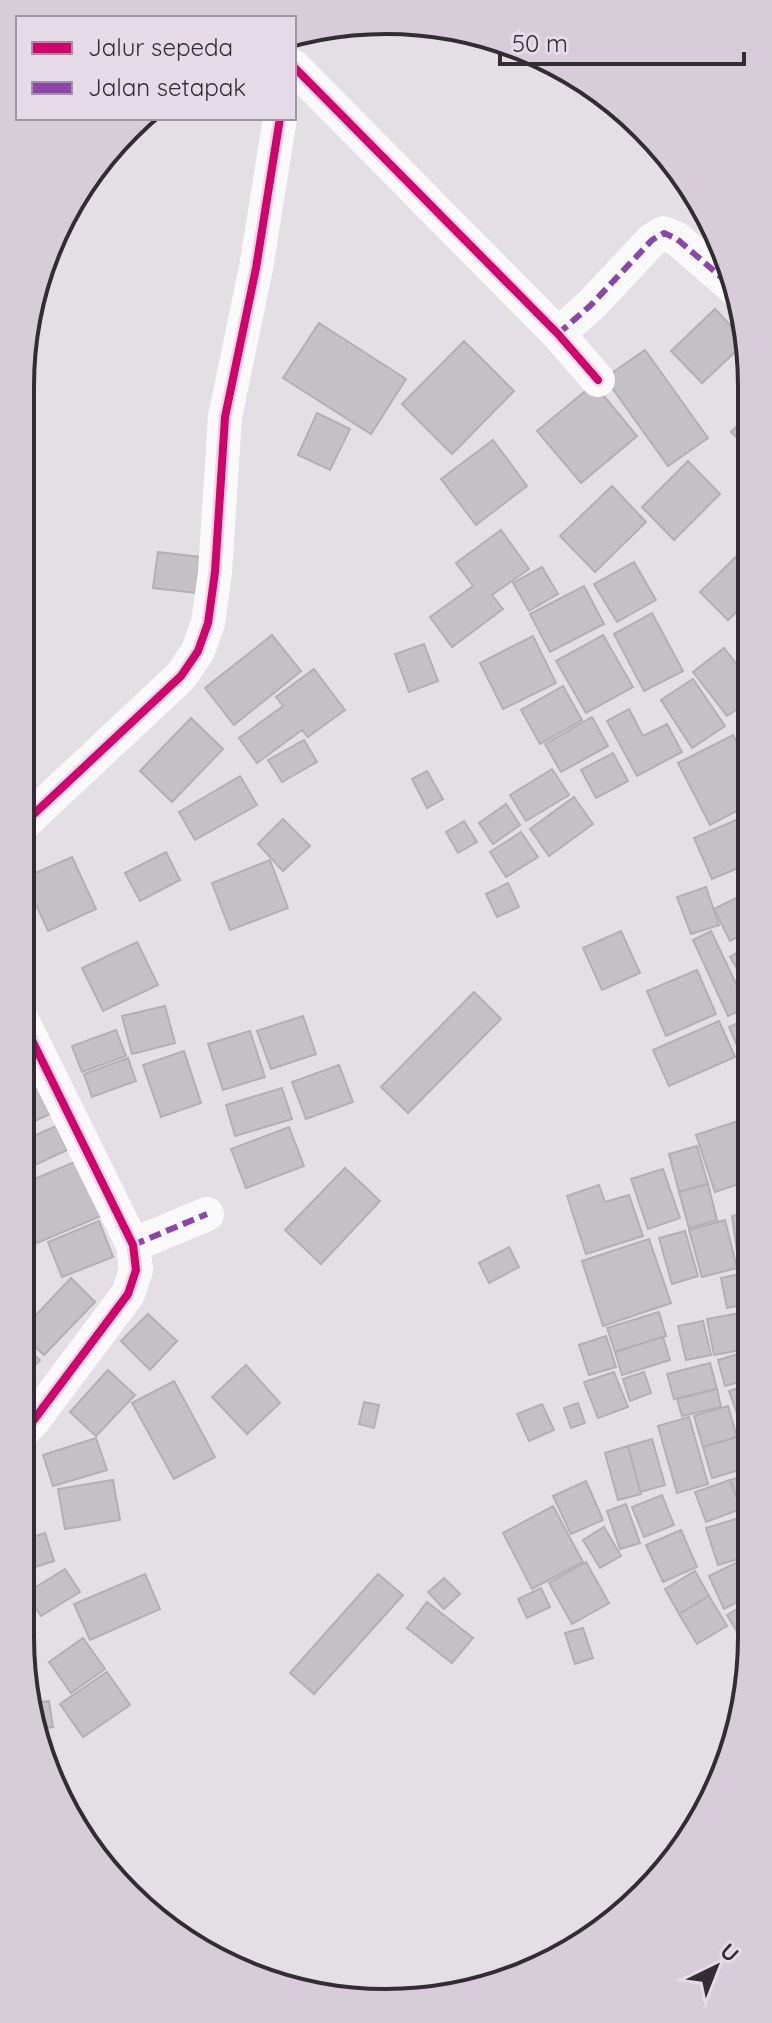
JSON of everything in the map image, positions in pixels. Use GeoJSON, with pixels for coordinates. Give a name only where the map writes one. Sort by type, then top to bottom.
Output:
{"type":"FeatureCollection","features":[{"type":"Feature","properties":{"kind":"street"},"geometry":{"type":"LineString","coordinates":[[296,69],[558,334],[598,380]]}},
{"type":"Feature","properties":{"kind":"street"},"geometry":{"type":"LineString","coordinates":[[34,814],[181,676],[198,651],[208,623],[215,572],[225,417],[256,268],[280,120]]}},
{"type":"Feature","properties":{"kind":"street"},"geometry":{"type":"LineString","coordinates":[[558,334],[591,305],[652,240],[664,233],[677,239],[720,276]]}},
{"type":"Feature","properties":{"kind":"street"},"geometry":{"type":"LineString","coordinates":[[34,1044],[133,1245],[136,1270],[128,1294],[34,1420]]}},
{"type":"Feature","properties":{"kind":"street"},"geometry":{"type":"LineString","coordinates":[[133,1245],[207,1214]]}},
{"type":"Feature","properties":{"kind":"building"},"geometry":{"type":"Polygon","coordinates":[[[715,309],[733,328],[736,351],[702,383],[671,351],[715,309]]]}},
{"type":"Feature","properties":{"kind":"building"},"geometry":{"type":"Polygon","coordinates":[[[319,323],[406,379],[371,434],[283,378],[319,323]]]}},
{"type":"Feature","properties":{"kind":"building"},"geometry":{"type":"Polygon","coordinates":[[[464,341],[514,391],[452,454],[402,404],[464,341]]]}},
{"type":"Feature","properties":{"kind":"building"},"geometry":{"type":"Polygon","coordinates":[[[645,350],[708,438],[668,466],[605,378],[645,350]]]}},
{"type":"Feature","properties":{"kind":"building"},"geometry":{"type":"Polygon","coordinates":[[[594,384],[637,436],[581,483],[537,431],[594,384]]]}},
{"type":"Feature","properties":{"kind":"building"},"geometry":{"type":"Polygon","coordinates":[[[317,413],[350,429],[330,470],[298,455],[317,413]]]}},
{"type":"Feature","properties":{"kind":"building"},"geometry":{"type":"Polygon","coordinates":[[[738,425],[738,439],[731,432],[738,425]]]}},
{"type":"Feature","properties":{"kind":"building"},"geometry":{"type":"Polygon","coordinates":[[[493,440],[527,486],[476,525],[441,479],[493,440]]]}},
{"type":"Feature","properties":{"kind":"building"},"geometry":{"type":"Polygon","coordinates":[[[688,461],[720,494],[674,540],[642,507],[688,461]]]}},
{"type":"Feature","properties":{"kind":"building"},"geometry":{"type":"Polygon","coordinates":[[[612,486],[646,522],[595,572],[560,536],[612,486]]]}},
{"type":"Feature","properties":{"kind":"building"},"geometry":{"type":"Polygon","coordinates":[[[501,530],[529,569],[492,595],[503,609],[452,647],[430,617],[473,586],[456,563],[501,530]]]}},
{"type":"Feature","properties":{"kind":"building"},"geometry":{"type":"Polygon","coordinates":[[[158,552],[200,557],[196,593],[153,588],[158,552]]]}},
{"type":"Feature","properties":{"kind":"building"},"geometry":{"type":"Polygon","coordinates":[[[738,555],[738,610],[728,620],[700,592],[738,555]]]}},
{"type":"Feature","properties":{"kind":"building"},"geometry":{"type":"Polygon","coordinates":[[[634,562],[656,600],[617,622],[594,584],[634,562]]]}},
{"type":"Feature","properties":{"kind":"building"},"geometry":{"type":"Polygon","coordinates":[[[542,567],[558,594],[529,611],[513,583],[542,567]]]}},
{"type":"Feature","properties":{"kind":"building"},"geometry":{"type":"Polygon","coordinates":[[[584,586],[604,624],[550,652],[530,614],[584,586]]]}},
{"type":"Feature","properties":{"kind":"building"},"geometry":{"type":"Polygon","coordinates":[[[652,613],[683,671],[644,691],[614,634],[652,613]]]}},
{"type":"Feature","properties":{"kind":"building"},"geometry":{"type":"Polygon","coordinates":[[[272,635],[301,671],[234,725],[205,688],[272,635]]]}},
{"type":"Feature","properties":{"kind":"building"},"geometry":{"type":"Polygon","coordinates":[[[603,635],[633,687],[586,713],[556,661],[603,635]]]}},
{"type":"Feature","properties":{"kind":"building"},"geometry":{"type":"Polygon","coordinates":[[[533,636],[556,683],[503,709],[480,663],[533,636]]]}},
{"type":"Feature","properties":{"kind":"building"},"geometry":{"type":"Polygon","coordinates":[[[424,644],[438,681],[409,692],[395,654],[424,644]]]}},
{"type":"Feature","properties":{"kind":"building"},"geometry":{"type":"Polygon","coordinates":[[[724,648],[738,666],[738,708],[727,716],[693,672],[724,648]]]}},
{"type":"Feature","properties":{"kind":"building"},"geometry":{"type":"Polygon","coordinates":[[[314,669],[345,710],[308,737],[302,730],[257,763],[239,738],[283,706],[276,697],[314,669]]]}},
{"type":"Feature","properties":{"kind":"building"},"geometry":{"type":"Polygon","coordinates":[[[693,679],[725,726],[692,748],[661,700],[693,679]]]}},
{"type":"Feature","properties":{"kind":"building"},"geometry":{"type":"Polygon","coordinates":[[[563,686],[582,720],[540,744],[521,710],[563,686]]]}},
{"type":"Feature","properties":{"kind":"building"},"geometry":{"type":"Polygon","coordinates":[[[629,709],[643,736],[667,724],[682,752],[637,776],[607,721],[629,709]]]}},
{"type":"Feature","properties":{"kind":"building"},"geometry":{"type":"Polygon","coordinates":[[[592,717],[608,746],[561,772],[545,744],[592,717]]]}},
{"type":"Feature","properties":{"kind":"building"},"geometry":{"type":"Polygon","coordinates":[[[191,718],[223,749],[172,802],[140,771],[191,718]]]}},
{"type":"Feature","properties":{"kind":"building"},"geometry":{"type":"Polygon","coordinates":[[[733,735],[738,744],[738,810],[710,825],[678,763],[733,735]]]}},
{"type":"Feature","properties":{"kind":"building"},"geometry":{"type":"Polygon","coordinates":[[[304,740],[317,762],[282,782],[268,760],[304,740]]]}},
{"type":"Feature","properties":{"kind":"building"},"geometry":{"type":"Polygon","coordinates":[[[613,753],[628,781],[596,798],[581,770],[613,753]]]}},
{"type":"Feature","properties":{"kind":"building"},"geometry":{"type":"Polygon","coordinates":[[[552,769],[569,795],[526,821],[510,795],[552,769]]]}},
{"type":"Feature","properties":{"kind":"building"},"geometry":{"type":"Polygon","coordinates":[[[427,771],[443,799],[427,808],[412,779],[427,771]]]}},
{"type":"Feature","properties":{"kind":"building"},"geometry":{"type":"Polygon","coordinates":[[[240,776],[257,805],[195,840],[179,812],[240,776]]]}},
{"type":"Feature","properties":{"kind":"building"},"geometry":{"type":"Polygon","coordinates":[[[574,797],[593,824],[549,856],[530,829],[574,797]]]}},
{"type":"Feature","properties":{"kind":"building"},"geometry":{"type":"Polygon","coordinates":[[[506,804],[520,825],[493,844],[479,823],[506,804]]]}},
{"type":"Feature","properties":{"kind":"building"},"geometry":{"type":"Polygon","coordinates":[[[283,819],[310,846],[283,871],[258,844],[283,819]]]}},
{"type":"Feature","properties":{"kind":"building"},"geometry":{"type":"Polygon","coordinates":[[[738,819],[738,868],[712,879],[694,838],[738,819]]]}},
{"type":"Feature","properties":{"kind":"building"},"geometry":{"type":"Polygon","coordinates":[[[464,821],[477,842],[458,853],[446,832],[464,821]]]}},
{"type":"Feature","properties":{"kind":"building"},"geometry":{"type":"Polygon","coordinates":[[[521,832],[538,857],[506,877],[490,852],[521,832]]]}},
{"type":"Feature","properties":{"kind":"building"},"geometry":{"type":"Polygon","coordinates":[[[166,852],[180,880],[140,901],[125,873],[166,852]]]}},
{"type":"Feature","properties":{"kind":"building"},"geometry":{"type":"Polygon","coordinates":[[[72,857],[96,909],[48,931],[34,900],[34,874],[72,857]]]}},
{"type":"Feature","properties":{"kind":"building"},"geometry":{"type":"Polygon","coordinates":[[[270,860],[288,908],[230,930],[212,883],[270,860]]]}},
{"type":"Feature","properties":{"kind":"building"},"geometry":{"type":"Polygon","coordinates":[[[508,883],[519,907],[497,917],[486,894],[508,883]]]}},
{"type":"Feature","properties":{"kind":"building"},"geometry":{"type":"Polygon","coordinates":[[[706,887],[719,925],[691,934],[677,897],[706,887]]]}},
{"type":"Feature","properties":{"kind":"building"},"geometry":{"type":"Polygon","coordinates":[[[738,897],[738,937],[730,941],[714,909],[738,897]]]}},
{"type":"Feature","properties":{"kind":"building"},"geometry":{"type":"Polygon","coordinates":[[[621,931],[640,973],[602,990],[583,948],[621,931]]]}},
{"type":"Feature","properties":{"kind":"building"},"geometry":{"type":"Polygon","coordinates":[[[711,931],[738,988],[738,1011],[728,1016],[693,940],[711,931]]]}},
{"type":"Feature","properties":{"kind":"building"},"geometry":{"type":"Polygon","coordinates":[[[137,942],[158,985],[103,1011],[82,968],[137,942]]]}},
{"type":"Feature","properties":{"kind":"building"},"geometry":{"type":"Polygon","coordinates":[[[738,952],[738,970],[730,957],[738,952]]]}},
{"type":"Feature","properties":{"kind":"building"},"geometry":{"type":"Polygon","coordinates":[[[697,970],[716,1014],[666,1036],[647,991],[697,970]]]}},
{"type":"Feature","properties":{"kind":"building"},"geometry":{"type":"Polygon","coordinates":[[[474,992],[501,1019],[408,1113],[381,1087],[474,992]]]}},
{"type":"Feature","properties":{"kind":"building"},"geometry":{"type":"Polygon","coordinates":[[[165,1006],[175,1043],[132,1054],[122,1016],[165,1006]]]}},
{"type":"Feature","properties":{"kind":"building"},"geometry":{"type":"Polygon","coordinates":[[[303,1016],[316,1054],[271,1069],[257,1031],[303,1016]]]}},
{"type":"Feature","properties":{"kind":"building"},"geometry":{"type":"Polygon","coordinates":[[[719,1021],[735,1057],[669,1086],[653,1050],[719,1021]]]}},
{"type":"Feature","properties":{"kind":"building"},"geometry":{"type":"Polygon","coordinates":[[[738,1023],[738,1048],[729,1027],[738,1023]]]}},
{"type":"Feature","properties":{"kind":"building"},"geometry":{"type":"Polygon","coordinates":[[[116,1030],[126,1056],[82,1072],[72,1046],[116,1030]]]}},
{"type":"Feature","properties":{"kind":"building"},"geometry":{"type":"Polygon","coordinates":[[[250,1031],[265,1077],[223,1090],[208,1044],[250,1031]]]}},
{"type":"Feature","properties":{"kind":"building"},"geometry":{"type":"Polygon","coordinates":[[[184,1051],[201,1103],[161,1117],[143,1065],[184,1051]]]}},
{"type":"Feature","properties":{"kind":"building"},"geometry":{"type":"Polygon","coordinates":[[[128,1058],[136,1081],[92,1097],[84,1074],[128,1058]]]}},
{"type":"Feature","properties":{"kind":"building"},"geometry":{"type":"Polygon","coordinates":[[[339,1065],[353,1102],[306,1119],[292,1082],[339,1065]]]}},
{"type":"Feature","properties":{"kind":"building"},"geometry":{"type":"Polygon","coordinates":[[[34,1079],[50,1114],[34,1121],[34,1079]]]}},
{"type":"Feature","properties":{"kind":"building"},"geometry":{"type":"Polygon","coordinates":[[[282,1088],[292,1119],[235,1136],[226,1105],[282,1088]]]}},
{"type":"Feature","properties":{"kind":"building"},"geometry":{"type":"Polygon","coordinates":[[[738,1121],[738,1184],[715,1192],[696,1135],[738,1121]]]}},
{"type":"Feature","properties":{"kind":"building"},"geometry":{"type":"Polygon","coordinates":[[[56,1126],[67,1150],[34,1165],[34,1136],[56,1126]]]}},
{"type":"Feature","properties":{"kind":"building"},"geometry":{"type":"Polygon","coordinates":[[[289,1127],[304,1166],[246,1188],[231,1149],[289,1127]]]}},
{"type":"Feature","properties":{"kind":"building"},"geometry":{"type":"Polygon","coordinates":[[[697,1146],[708,1184],[679,1192],[669,1154],[697,1146]]]}},
{"type":"Feature","properties":{"kind":"building"},"geometry":{"type":"Polygon","coordinates":[[[77,1161],[101,1216],[37,1243],[34,1236],[34,1179],[77,1161]]]}},
{"type":"Feature","properties":{"kind":"building"},"geometry":{"type":"Polygon","coordinates":[[[345,1168],[380,1201],[321,1264],[285,1230],[345,1168]]]}},
{"type":"Feature","properties":{"kind":"building"},"geometry":{"type":"Polygon","coordinates":[[[663,1169],[680,1218],[648,1229],[631,1179],[663,1169]]]}},
{"type":"Feature","properties":{"kind":"building"},"geometry":{"type":"Polygon","coordinates":[[[708,1184],[717,1220],[689,1228],[679,1192],[708,1184]]]}},
{"type":"Feature","properties":{"kind":"building"},"geometry":{"type":"Polygon","coordinates":[[[599,1185],[605,1202],[629,1195],[643,1236],[586,1254],[567,1196],[599,1185]]]}},
{"type":"Feature","properties":{"kind":"building"},"geometry":{"type":"Polygon","coordinates":[[[738,1215],[738,1251],[737,1251],[732,1216],[738,1215]]]}},
{"type":"Feature","properties":{"kind":"building"},"geometry":{"type":"Polygon","coordinates":[[[725,1220],[737,1268],[702,1277],[689,1230],[725,1220]]]}},
{"type":"Feature","properties":{"kind":"building"},"geometry":{"type":"Polygon","coordinates":[[[99,1221],[113,1257],[62,1277],[48,1242],[99,1221]]]}},
{"type":"Feature","properties":{"kind":"building"},"geometry":{"type":"Polygon","coordinates":[[[685,1231],[698,1276],[672,1284],[659,1238],[685,1231]]]}},
{"type":"Feature","properties":{"kind":"building"},"geometry":{"type":"Polygon","coordinates":[[[649,1239],[671,1303],[603,1326],[582,1261],[649,1239]]]}},
{"type":"Feature","properties":{"kind":"building"},"geometry":{"type":"Polygon","coordinates":[[[509,1247],[519,1267],[489,1283],[479,1263],[509,1247]]]}},
{"type":"Feature","properties":{"kind":"building"},"geometry":{"type":"Polygon","coordinates":[[[738,1274],[738,1306],[727,1308],[721,1278],[738,1274]]]}},
{"type":"Feature","properties":{"kind":"building"},"geometry":{"type":"Polygon","coordinates":[[[71,1278],[95,1302],[44,1355],[34,1345],[34,1317],[71,1278]]]}},
{"type":"Feature","properties":{"kind":"building"},"geometry":{"type":"Polygon","coordinates":[[[659,1312],[666,1336],[615,1352],[607,1328],[659,1312]]]}},
{"type":"Feature","properties":{"kind":"building"},"geometry":{"type":"Polygon","coordinates":[[[738,1313],[738,1350],[714,1355],[707,1319],[738,1313]]]}},
{"type":"Feature","properties":{"kind":"building"},"geometry":{"type":"Polygon","coordinates":[[[148,1314],[177,1341],[150,1370],[121,1341],[148,1314]]]}},
{"type":"Feature","properties":{"kind":"building"},"geometry":{"type":"Polygon","coordinates":[[[703,1321],[711,1355],[686,1360],[678,1326],[703,1321]]]}},
{"type":"Feature","properties":{"kind":"building"},"geometry":{"type":"Polygon","coordinates":[[[606,1336],[616,1367],[589,1375],[579,1345],[606,1336]]]}},
{"type":"Feature","properties":{"kind":"building"},"geometry":{"type":"Polygon","coordinates":[[[663,1337],[670,1360],[622,1375],[615,1352],[663,1337]]]}},
{"type":"Feature","properties":{"kind":"building"},"geometry":{"type":"Polygon","coordinates":[[[738,1354],[738,1382],[725,1386],[718,1360],[738,1354]]]}},
{"type":"Feature","properties":{"kind":"building"},"geometry":{"type":"Polygon","coordinates":[[[710,1363],[717,1389],[674,1399],[667,1374],[710,1363]]]}},
{"type":"Feature","properties":{"kind":"building"},"geometry":{"type":"Polygon","coordinates":[[[246,1365],[280,1403],[247,1434],[212,1397],[246,1365]]]}},
{"type":"Feature","properties":{"kind":"building"},"geometry":{"type":"Polygon","coordinates":[[[108,1370],[135,1395],[96,1436],[70,1412],[108,1370]]]}},
{"type":"Feature","properties":{"kind":"building"},"geometry":{"type":"Polygon","coordinates":[[[614,1372],[628,1407],[598,1418],[584,1382],[614,1372]]]}},
{"type":"Feature","properties":{"kind":"building"},"geometry":{"type":"Polygon","coordinates":[[[644,1372],[651,1393],[630,1401],[623,1379],[644,1372]]]}},
{"type":"Feature","properties":{"kind":"building"},"geometry":{"type":"Polygon","coordinates":[[[174,1381],[215,1457],[174,1479],[132,1403],[174,1381]]]}},
{"type":"Feature","properties":{"kind":"building"},"geometry":{"type":"Polygon","coordinates":[[[738,1388],[738,1416],[729,1391],[738,1388]]]}},
{"type":"Feature","properties":{"kind":"building"},"geometry":{"type":"Polygon","coordinates":[[[717,1389],[721,1407],[682,1416],[677,1399],[717,1389]]]}},
{"type":"Feature","properties":{"kind":"building"},"geometry":{"type":"Polygon","coordinates":[[[364,1402],[379,1405],[374,1428],[359,1424],[364,1402]]]}},
{"type":"Feature","properties":{"kind":"building"},"geometry":{"type":"Polygon","coordinates":[[[578,1403],[585,1423],[571,1428],[564,1408],[578,1403]]]}},
{"type":"Feature","properties":{"kind":"building"},"geometry":{"type":"Polygon","coordinates":[[[542,1404],[554,1430],[529,1441],[517,1414],[542,1404]]]}},
{"type":"Feature","properties":{"kind":"building"},"geometry":{"type":"Polygon","coordinates":[[[728,1406],[737,1437],[703,1447],[694,1416],[728,1406]]]}},
{"type":"Feature","properties":{"kind":"building"},"geometry":{"type":"Polygon","coordinates":[[[689,1417],[708,1484],[677,1493],[658,1426],[689,1417]]]}},
{"type":"Feature","properties":{"kind":"building"},"geometry":{"type":"Polygon","coordinates":[[[737,1437],[738,1470],[712,1478],[703,1447],[737,1437]]]}},
{"type":"Feature","properties":{"kind":"building"},"geometry":{"type":"Polygon","coordinates":[[[96,1438],[107,1470],[53,1486],[43,1455],[96,1438]]]}},
{"type":"Feature","properties":{"kind":"building"},"geometry":{"type":"Polygon","coordinates":[[[652,1439],[665,1485],[640,1492],[628,1446],[652,1439]]]}},
{"type":"Feature","properties":{"kind":"building"},"geometry":{"type":"Polygon","coordinates":[[[628,1446],[641,1494],[618,1500],[605,1453],[628,1446]]]}},
{"type":"Feature","properties":{"kind":"building"},"geometry":{"type":"Polygon","coordinates":[[[738,1477],[738,1501],[730,1480],[738,1477]]]}},
{"type":"Feature","properties":{"kind":"building"},"geometry":{"type":"Polygon","coordinates":[[[113,1480],[120,1520],[65,1529],[58,1489],[113,1480]]]}},
{"type":"Feature","properties":{"kind":"building"},"geometry":{"type":"Polygon","coordinates":[[[730,1480],[738,1510],[706,1522],[695,1492],[730,1480]]]}},
{"type":"Feature","properties":{"kind":"building"},"geometry":{"type":"Polygon","coordinates":[[[586,1481],[603,1520],[571,1534],[553,1496],[586,1481]]]}},
{"type":"Feature","properties":{"kind":"building"},"geometry":{"type":"Polygon","coordinates":[[[662,1495],[674,1525],[644,1537],[632,1507],[662,1495]]]}},
{"type":"Feature","properties":{"kind":"building"},"geometry":{"type":"Polygon","coordinates":[[[626,1504],[640,1543],[620,1549],[607,1511],[626,1504]]]}},
{"type":"Feature","properties":{"kind":"building"},"geometry":{"type":"Polygon","coordinates":[[[553,1506],[583,1562],[532,1589],[503,1533],[553,1506]]]}},
{"type":"Feature","properties":{"kind":"building"},"geometry":{"type":"Polygon","coordinates":[[[738,1518],[738,1559],[718,1565],[706,1528],[738,1518]]]}},
{"type":"Feature","properties":{"kind":"building"},"geometry":{"type":"Polygon","coordinates":[[[604,1527],[621,1556],[600,1568],[583,1540],[604,1527]]]}},
{"type":"Feature","properties":{"kind":"building"},"geometry":{"type":"Polygon","coordinates":[[[681,1530],[697,1567],[663,1582],[646,1545],[681,1530]]]}},
{"type":"Feature","properties":{"kind":"building"},"geometry":{"type":"Polygon","coordinates":[[[45,1533],[54,1561],[34,1567],[34,1537],[45,1533]]]}},
{"type":"Feature","properties":{"kind":"building"},"geometry":{"type":"Polygon","coordinates":[[[586,1562],[609,1603],[572,1624],[549,1583],[586,1562]]]}},
{"type":"Feature","properties":{"kind":"building"},"geometry":{"type":"Polygon","coordinates":[[[738,1562],[738,1602],[724,1609],[709,1576],[738,1562]]]}},
{"type":"Feature","properties":{"kind":"building"},"geometry":{"type":"Polygon","coordinates":[[[65,1569],[80,1592],[41,1616],[34,1605],[34,1588],[65,1569]]]}},
{"type":"Feature","properties":{"kind":"building"},"geometry":{"type":"Polygon","coordinates":[[[695,1571],[709,1596],[679,1614],[665,1589],[695,1571]]]}},
{"type":"Feature","properties":{"kind":"building"},"geometry":{"type":"Polygon","coordinates":[[[145,1574],[160,1609],[90,1640],[74,1604],[145,1574]]]}},
{"type":"Feature","properties":{"kind":"building"},"geometry":{"type":"Polygon","coordinates":[[[378,1574],[403,1595],[314,1694],[290,1673],[378,1574]]]}},
{"type":"Feature","properties":{"kind":"building"},"geometry":{"type":"Polygon","coordinates":[[[444,1578],[460,1594],[444,1609],[428,1592],[444,1578]]]}},
{"type":"Feature","properties":{"kind":"building"},"geometry":{"type":"Polygon","coordinates":[[[541,1588],[550,1607],[527,1618],[518,1599],[541,1588]]]}},
{"type":"Feature","properties":{"kind":"building"},"geometry":{"type":"Polygon","coordinates":[[[709,1596],[727,1626],[697,1644],[679,1614],[709,1596]]]}},
{"type":"Feature","properties":{"kind":"building"},"geometry":{"type":"Polygon","coordinates":[[[427,1602],[473,1638],[452,1663],[407,1628],[427,1602]]]}},
{"type":"Feature","properties":{"kind":"building"},"geometry":{"type":"Polygon","coordinates":[[[738,1608],[738,1633],[727,1615],[738,1608]]]}},
{"type":"Feature","properties":{"kind":"building"},"geometry":{"type":"Polygon","coordinates":[[[583,1628],[593,1658],[575,1664],[565,1633],[583,1628]]]}},
{"type":"Feature","properties":{"kind":"building"},"geometry":{"type":"Polygon","coordinates":[[[83,1638],[105,1669],[71,1693],[49,1662],[83,1638]]]}},
{"type":"Feature","properties":{"kind":"building"},"geometry":{"type":"Polygon","coordinates":[[[107,1672],[130,1705],[83,1737],[60,1704],[107,1672]]]}},
{"type":"Feature","properties":{"kind":"building"},"geometry":{"type":"Polygon","coordinates":[[[49,1701],[53,1727],[46,1728],[40,1702],[49,1701]]]}},
{"type":"Feature","properties":{"kind":"marked path"},"geometry":{"type":"LineString","coordinates":[[558,334],[591,305],[652,240],[664,233],[677,239],[720,276]]}},
{"type":"Feature","properties":{"kind":"marked path"},"geometry":{"type":"LineString","coordinates":[[133,1245],[207,1214]]}},
{"type":"Feature","properties":{"kind":"cycle path"},"geometry":{"type":"LineString","coordinates":[[296,69],[558,334],[598,380]]}},
{"type":"Feature","properties":{"kind":"cycle path"},"geometry":{"type":"LineString","coordinates":[[34,814],[181,676],[198,651],[208,623],[215,572],[225,417],[256,268],[280,120]]}},
{"type":"Feature","properties":{"kind":"cycle path"},"geometry":{"type":"LineString","coordinates":[[34,1044],[133,1245],[136,1270],[128,1294],[34,1420]]}}]}
